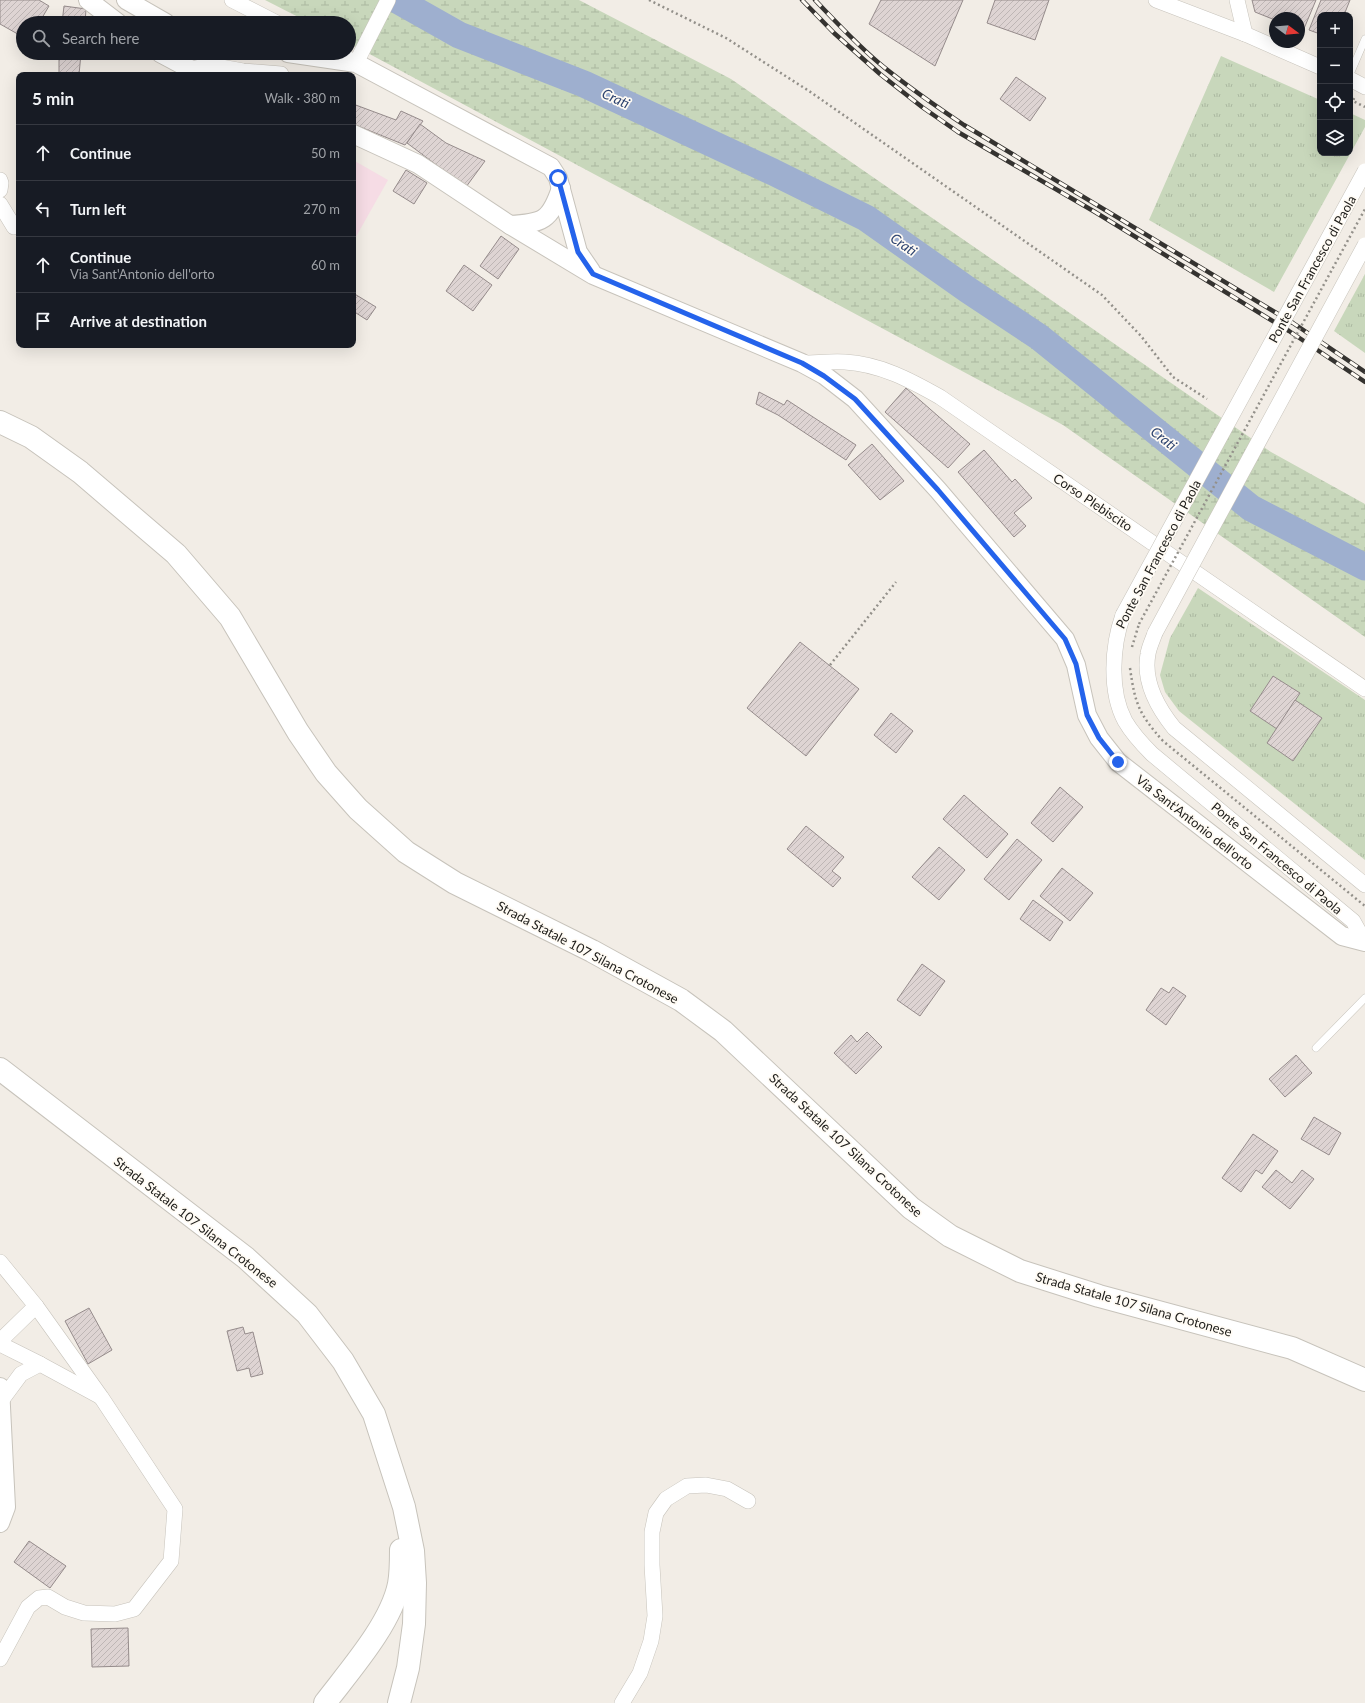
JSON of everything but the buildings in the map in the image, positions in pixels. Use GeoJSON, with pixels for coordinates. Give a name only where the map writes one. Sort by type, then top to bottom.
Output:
{"type":"FeatureCollection","features":[{"type":"Feature","properties":{"kind":"main road","name":"Strada Statale 107 Silana Crotonese"},"geometry":{"type":"LineString","coordinates":[[0,422],[31,437],[80,472],[176,554],[230,617],[298,732],[326,773],[358,809],[406,852],[455,883],[592,951],[681,1000],[723,1031],[911,1208],[950,1236],[1020,1271],[1099,1296],[1292,1348],[1365,1380]]}},
{"type":"Feature","properties":{"kind":"main road","name":"Strada Statale 107 Silana Crotonese"},"geometry":{"type":"LineString","coordinates":[[0,1069],[246,1258],[307,1314],[343,1362],[374,1414],[404,1507],[413,1551],[415,1602],[412,1645],[400,1703]]}},
{"type":"Feature","properties":{"kind":"main road"},"geometry":{"type":"LineString","coordinates":[[325,1703],[371,1643],[391,1606],[399,1583],[404,1507]]}},
{"type":"Feature","properties":{"kind":"street"},"geometry":{"type":"LineString","coordinates":[[88,0],[109,16]]}},
{"type":"Feature","properties":{"kind":"street"},"geometry":{"type":"LineString","coordinates":[[126,0],[154,16]]}},
{"type":"Feature","properties":{"kind":"street"},"geometry":{"type":"LineString","coordinates":[[232,0],[263,16]]}},
{"type":"Feature","properties":{"kind":"street"},"geometry":{"type":"LineString","coordinates":[[356,63],[388,0]]}},
{"type":"Feature","properties":{"kind":"street"},"geometry":{"type":"LineString","coordinates":[[1156,0],[1245,34],[1317,65]]}},
{"type":"Feature","properties":{"kind":"street"},"geometry":{"type":"LineString","coordinates":[[1237,0],[1245,34]]}},
{"type":"Feature","properties":{"kind":"street"},"geometry":{"type":"LineString","coordinates":[[174,60],[198,72],[210,65],[243,72]]}},
{"type":"Feature","properties":{"kind":"street"},"geometry":{"type":"LineString","coordinates":[[281,72],[285,60]]}},
{"type":"Feature","properties":{"kind":"street"},"geometry":{"type":"LineString","coordinates":[[336,60],[356,63]]}},
{"type":"Feature","properties":{"kind":"street"},"geometry":{"type":"LineString","coordinates":[[350,60],[551,167],[558,178],[578,252],[593,274]]}},
{"type":"Feature","properties":{"kind":"street","name":"Via Sant'Antonio dell'orto"},"geometry":{"type":"LineString","coordinates":[[356,135],[418,164],[510,225],[593,274],[802,363],[824,376],[855,399],[938,490],[1065,639],[1076,664],[1087,715],[1099,738],[1118,762],[1342,936],[1365,942]]}},
{"type":"Feature","properties":{"kind":"street","name":"Ponte San Francesco di Paola"},"geometry":{"type":"LineString","coordinates":[[1365,171],[1123,615],[1117,632],[1113,656],[1114,677],[1124,720],[1135,736],[1152,754],[1353,921],[1365,942]]}},
{"type":"Feature","properties":{"kind":"street"},"geometry":{"type":"LineString","coordinates":[[0,180],[0,190]]}},
{"type":"Feature","properties":{"kind":"street"},"geometry":{"type":"LineString","coordinates":[[510,225],[533,224],[543,220],[550,213],[561,188]]}},
{"type":"Feature","properties":{"kind":"street"},"geometry":{"type":"LineString","coordinates":[[0,204],[14,227]]}},
{"type":"Feature","properties":{"kind":"street"},"geometry":{"type":"LineString","coordinates":[[1365,245],[1155,633],[1148,654],[1148,674],[1152,693],[1161,713],[1174,728],[1365,885]]}},
{"type":"Feature","properties":{"kind":"street","name":"Corso Plebiscito"},"geometry":{"type":"LineString","coordinates":[[802,363],[846,362],[874,366],[908,379],[940,396],[1365,688]]}},
{"type":"Feature","properties":{"kind":"street"},"geometry":{"type":"LineString","coordinates":[[0,1262],[36,1306],[101,1397],[175,1509],[171,1561],[134,1608],[116,1614],[84,1613],[66,1607],[48,1597],[39,1598],[28,1607],[0,1659]]}},
{"type":"Feature","properties":{"kind":"street"},"geometry":{"type":"LineString","coordinates":[[36,1306],[0,1342],[101,1397]]}},
{"type":"Feature","properties":{"kind":"street"},"geometry":{"type":"LineString","coordinates":[[1,1509],[2,1455],[0,1394],[21,1374],[40,1364]]}},
{"type":"Feature","properties":{"kind":"street"},"geometry":{"type":"LineString","coordinates":[[622,1703],[640,1673],[651,1641],[655,1616],[652,1532],[656,1513],[666,1499],[687,1486],[706,1485],[727,1488],[748,1501]]}},
{"type":"Feature","properties":{"kind":"lane"},"geometry":{"type":"LineString","coordinates":[[1358,82],[1365,39]]}},
{"type":"Feature","properties":{"kind":"lane"},"geometry":{"type":"LineString","coordinates":[[1316,1048],[1365,998]]}},
{"type":"Feature","properties":{"kind":"path"},"geometry":{"type":"LineString","coordinates":[[649,0],[726,38],[809,91],[1102,295],[1140,336],[1173,377],[1207,399]]}},
{"type":"Feature","properties":{"kind":"path","name":"Ponte San Francesco di Paola"},"geometry":{"type":"LineString","coordinates":[[1139,624],[1365,209]]}},
{"type":"Feature","properties":{"kind":"path"},"geometry":{"type":"LineString","coordinates":[[830,666],[896,582]]}},
{"type":"Feature","properties":{"kind":"shaded area"},"geometry":{"type":"Polygon","coordinates":[[[356,162],[388,180],[356,237],[356,162]]]}},
{"type":"Feature","properties":{"kind":"green space"},"geometry":{"type":"Polygon","coordinates":[[[265,0],[579,0],[731,79],[1271,452],[1365,504],[1365,637],[1063,425],[356,47],[356,16],[296,16],[265,0]]]}},
{"type":"Feature","properties":{"kind":"green space"},"geometry":{"type":"Polygon","coordinates":[[[1221,56],[1317,99],[1317,156],[1349,156],[1274,292],[1149,220],[1221,56]]]}},
{"type":"Feature","properties":{"kind":"green space"},"geometry":{"type":"Polygon","coordinates":[[[1353,114],[1365,120],[1365,127],[1353,149],[1353,114]]]}},
{"type":"Feature","properties":{"kind":"green space"},"geometry":{"type":"Polygon","coordinates":[[[1365,274],[1365,353],[1334,331],[1365,274]]]}},
{"type":"Feature","properties":{"kind":"green space"},"geometry":{"type":"Polygon","coordinates":[[[1198,588],[1365,700],[1365,860],[1179,711],[1165,692],[1160,675],[1170,638],[1198,588]]]}},
{"type":"Feature","properties":{"kind":"waterway","name":"Crati"},"geometry":{"type":"LineString","coordinates":[[397,0],[459,35],[584,84],[773,172],[866,218],[968,290],[1039,337],[1251,508],[1365,567]]}},
{"type":"Feature","properties":{"kind":"railway"},"geometry":{"type":"LineString","coordinates":[[802,0],[834,33],[880,74],[922,107],[958,132],[1095,212],[1289,331],[1365,382]]}},
{"type":"Feature","properties":{"kind":"railway"},"geometry":{"type":"LineString","coordinates":[[815,0],[876,60],[914,90],[964,125],[1293,323],[1365,372]]}},
{"type":"Feature","properties":{"kind":"route"},"geometry":{"type":"LineString","coordinates":[[558,178],[578,252],[593,274],[802,363],[824,376],[855,399],[938,490],[1065,639],[1076,664],[1087,715],[1099,738],[1118,762]]}}]}
